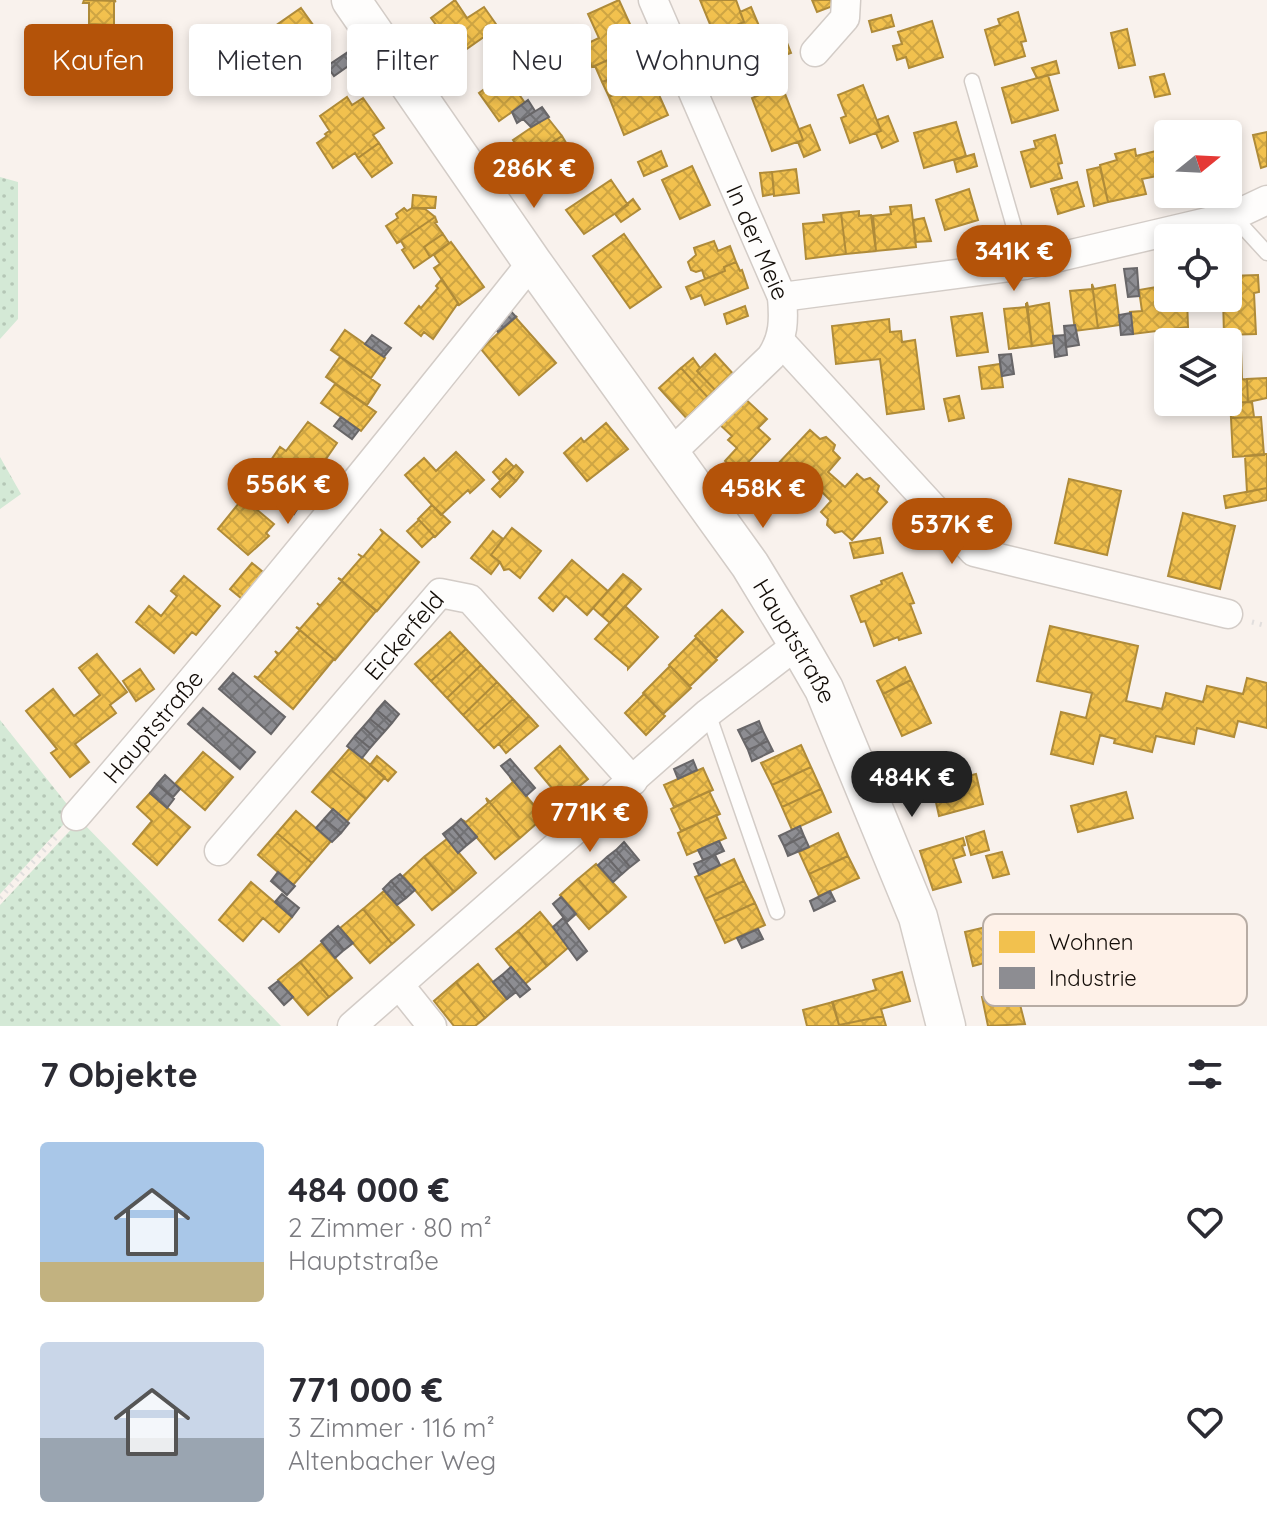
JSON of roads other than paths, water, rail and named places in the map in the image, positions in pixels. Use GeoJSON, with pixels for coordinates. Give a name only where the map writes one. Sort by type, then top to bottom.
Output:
{"type":"FeatureCollection","features":[{"type":"Feature","properties":{"kind":"main road","name":"Hauptstraße"},"geometry":{"type":"LineString","coordinates":[[351,0],[532,262],[750,565],[798,644],[824,689],[918,917],[946,1026]]}},
{"type":"Feature","properties":{"kind":"street","name":"In der Meie"},"geometry":{"type":"LineString","coordinates":[[653,0],[782,297],[784,317],[781,342]]}},
{"type":"Feature","properties":{"kind":"street"},"geometry":{"type":"LineString","coordinates":[[815,52],[845,18],[846,0]]}},
{"type":"Feature","properties":{"kind":"street"},"geometry":{"type":"LineString","coordinates":[[782,297],[1025,265],[1233,216],[1267,200]]}},
{"type":"Feature","properties":{"kind":"street","name":"Hauptstraße"},"geometry":{"type":"LineString","coordinates":[[76,816],[325,523],[532,262]]}},
{"type":"Feature","properties":{"kind":"street"},"geometry":{"type":"LineString","coordinates":[[670,454],[771,357],[781,342],[974,552],[1228,614]]}},
{"type":"Feature","properties":{"kind":"street","name":"Eickerfeld"},"geometry":{"type":"LineString","coordinates":[[219,851],[440,593],[470,599],[633,781]]}},
{"type":"Feature","properties":{"kind":"street"},"geometry":{"type":"LineString","coordinates":[[352,1026],[708,713],[798,644]]}},
{"type":"Feature","properties":{"kind":"street"},"geometry":{"type":"LineString","coordinates":[[400,986],[432,1026]]}},
{"type":"Feature","properties":{"kind":"lane"},"geometry":{"type":"LineString","coordinates":[[972,81],[1025,265]]}},
{"type":"Feature","properties":{"kind":"lane"},"geometry":{"type":"LineString","coordinates":[[1233,216],[1267,253]]}},
{"type":"Feature","properties":{"kind":"lane"},"geometry":{"type":"LineString","coordinates":[[708,713],[777,912]]}}]}
